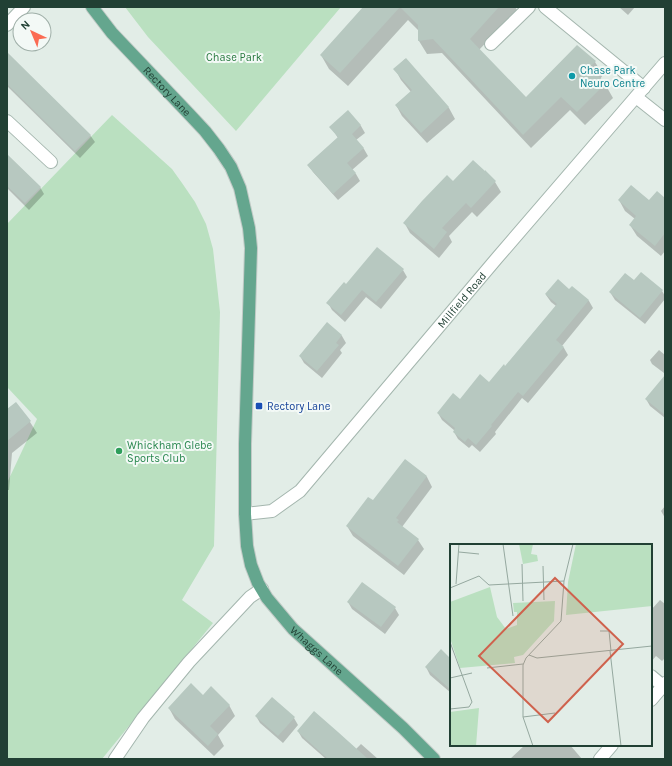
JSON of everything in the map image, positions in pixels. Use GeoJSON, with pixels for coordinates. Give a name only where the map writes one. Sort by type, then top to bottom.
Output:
{"type":"FeatureCollection","features":[{"type":"Feature","properties":{"kind":"main road","name":"Rectory Lane"},"geometry":{"type":"LineString","coordinates":[[92,7],[112,33],[205,131],[231,167],[240,188],[252,248],[245,444],[245,514]]}},
{"type":"Feature","properties":{"kind":"main road","name":"Whaggs Lane"},"geometry":{"type":"LineString","coordinates":[[245,514],[247,546],[251,565],[267,598],[293,630],[404,728],[434,759]]}},
{"type":"Feature","properties":{"kind":"street"},"geometry":{"type":"LineString","coordinates":[[7,25],[24,7]]}},
{"type":"Feature","properties":{"kind":"street"},"geometry":{"type":"LineString","coordinates":[[491,44],[529,7]]}},
{"type":"Feature","properties":{"kind":"street"},"geometry":{"type":"LineString","coordinates":[[546,7],[640,93],[665,120]]}},
{"type":"Feature","properties":{"kind":"street","name":"Millfield Road"},"geometry":{"type":"LineString","coordinates":[[245,514],[272,511],[300,491],[497,258],[665,63]]}},
{"type":"Feature","properties":{"kind":"street"},"geometry":{"type":"LineString","coordinates":[[7,121],[51,162]]}},
{"type":"Feature","properties":{"kind":"street"},"geometry":{"type":"LineString","coordinates":[[115,759],[143,718],[189,662],[250,597],[262,589]]}},
{"type":"Feature","properties":{"kind":"street"},"geometry":{"type":"LineString","coordinates":[[652,677],[664,685],[652,699]]}},
{"type":"Feature","properties":{"kind":"street"},"geometry":{"type":"LineString","coordinates":[[600,759],[611,746]]}},
{"type":"Feature","properties":{"kind":"green space","name":"Chase Park"},"geometry":{"type":"Polygon","coordinates":[[[125,7],[341,7],[236,131],[148,37],[125,7]]]}},
{"type":"Feature","properties":{"kind":"green space","name":"Whickham Glebe Sports Club"},"geometry":{"type":"Polygon","coordinates":[[[112,115],[172,169],[195,202],[206,224],[213,249],[220,312],[214,546],[182,600],[213,623],[102,759],[7,759],[7,483],[37,419],[7,387],[7,224],[112,115]]]}},
{"type":"Feature","properties":{"kind":"building"},"geometry":{"type":"Polygon","coordinates":[[[363,7],[400,7],[340,73],[320,55],[363,7]]]}},
{"type":"Feature","properties":{"kind":"building","name":"Chase Park Neuro Centre"},"geometry":{"type":"Polygon","coordinates":[[[400,7],[499,7],[470,39],[526,97],[577,45],[596,61],[589,68],[606,83],[577,112],[561,97],[523,135],[433,39],[418,41],[418,25],[400,7]]]}},
{"type":"Feature","properties":{"kind":"building"},"geometry":{"type":"Polygon","coordinates":[[[7,52],[91,135],[75,151],[7,84],[7,52]]]}},
{"type":"Feature","properties":{"kind":"building"},"geometry":{"type":"Polygon","coordinates":[[[406,58],[449,107],[421,133],[395,105],[412,90],[393,69],[406,58]]]}},
{"type":"Feature","properties":{"kind":"building"},"geometry":{"type":"Polygon","coordinates":[[[348,110],[361,125],[352,134],[364,148],[347,163],[356,173],[333,194],[307,165],[338,137],[329,127],[348,110]]]}},
{"type":"Feature","properties":{"kind":"building"},"geometry":{"type":"Polygon","coordinates":[[[7,154],[41,187],[25,203],[7,186],[7,154]]]}},
{"type":"Feature","properties":{"kind":"building"},"geometry":{"type":"Polygon","coordinates":[[[473,160],[496,181],[471,208],[466,203],[442,228],[447,232],[434,249],[403,223],[447,175],[453,181],[473,160]]]}},
{"type":"Feature","properties":{"kind":"building"},"geometry":{"type":"Polygon","coordinates":[[[631,185],[649,200],[657,191],[665,198],[665,233],[655,246],[629,225],[636,216],[618,200],[631,185]]]}},
{"type":"Feature","properties":{"kind":"building"},"geometry":{"type":"Polygon","coordinates":[[[377,247],[404,269],[376,302],[362,290],[341,315],[326,303],[344,282],[346,284],[377,247]]]}},
{"type":"Feature","properties":{"kind":"building"},"geometry":{"type":"Polygon","coordinates":[[[641,272],[663,290],[640,318],[609,292],[625,273],[634,280],[641,272]]]}},
{"type":"Feature","properties":{"kind":"building"},"geometry":{"type":"Polygon","coordinates":[[[558,279],[569,289],[572,286],[589,300],[556,340],[564,347],[523,396],[518,392],[476,445],[468,438],[465,442],[453,432],[455,428],[437,413],[453,393],[460,399],[480,374],[489,382],[504,364],[505,366],[557,304],[545,294],[558,279]]]}},
{"type":"Feature","properties":{"kind":"building"},"geometry":{"type":"Polygon","coordinates":[[[327,322],[342,335],[336,343],[339,345],[317,371],[299,356],[327,322]]]}},
{"type":"Feature","properties":{"kind":"building"},"geometry":{"type":"Polygon","coordinates":[[[665,375],[665,415],[645,399],[665,375]]]}},
{"type":"Feature","properties":{"kind":"building"},"geometry":{"type":"Polygon","coordinates":[[[16,402],[31,421],[7,441],[7,409],[16,402]]]}},
{"type":"Feature","properties":{"kind":"building"},"geometry":{"type":"Polygon","coordinates":[[[405,459],[427,476],[396,518],[399,520],[397,522],[419,539],[398,566],[346,526],[368,497],[373,500],[405,459]]]}},
{"type":"Feature","properties":{"kind":"building"},"geometry":{"type":"Polygon","coordinates":[[[362,582],[396,607],[381,627],[347,602],[362,582]]]}},
{"type":"Feature","properties":{"kind":"building"},"geometry":{"type":"Polygon","coordinates":[[[441,649],[450,658],[450,689],[425,667],[441,649]]]}},
{"type":"Feature","properties":{"kind":"building"},"geometry":{"type":"Polygon","coordinates":[[[191,683],[203,695],[211,686],[230,705],[210,726],[218,734],[208,746],[168,708],[191,683]]]}},
{"type":"Feature","properties":{"kind":"building"},"geometry":{"type":"Polygon","coordinates":[[[272,697],[295,717],[278,736],[255,716],[272,697]]]}},
{"type":"Feature","properties":{"kind":"building"},"geometry":{"type":"Polygon","coordinates":[[[314,711],[368,759],[328,759],[297,731],[314,711]]]}},
{"type":"Feature","properties":{"kind":"place","name":"Chase Park Neuro Centre"},"geometry":{"type":"Point","coordinates":[572,76]}},
{"type":"Feature","properties":{"kind":"place","name":"Rectory Lane"},"geometry":{"type":"Point","coordinates":[259,406]}},
{"type":"Feature","properties":{"kind":"place","name":"Whickham Glebe Sports Club"},"geometry":{"type":"Point","coordinates":[119,451]}}]}
